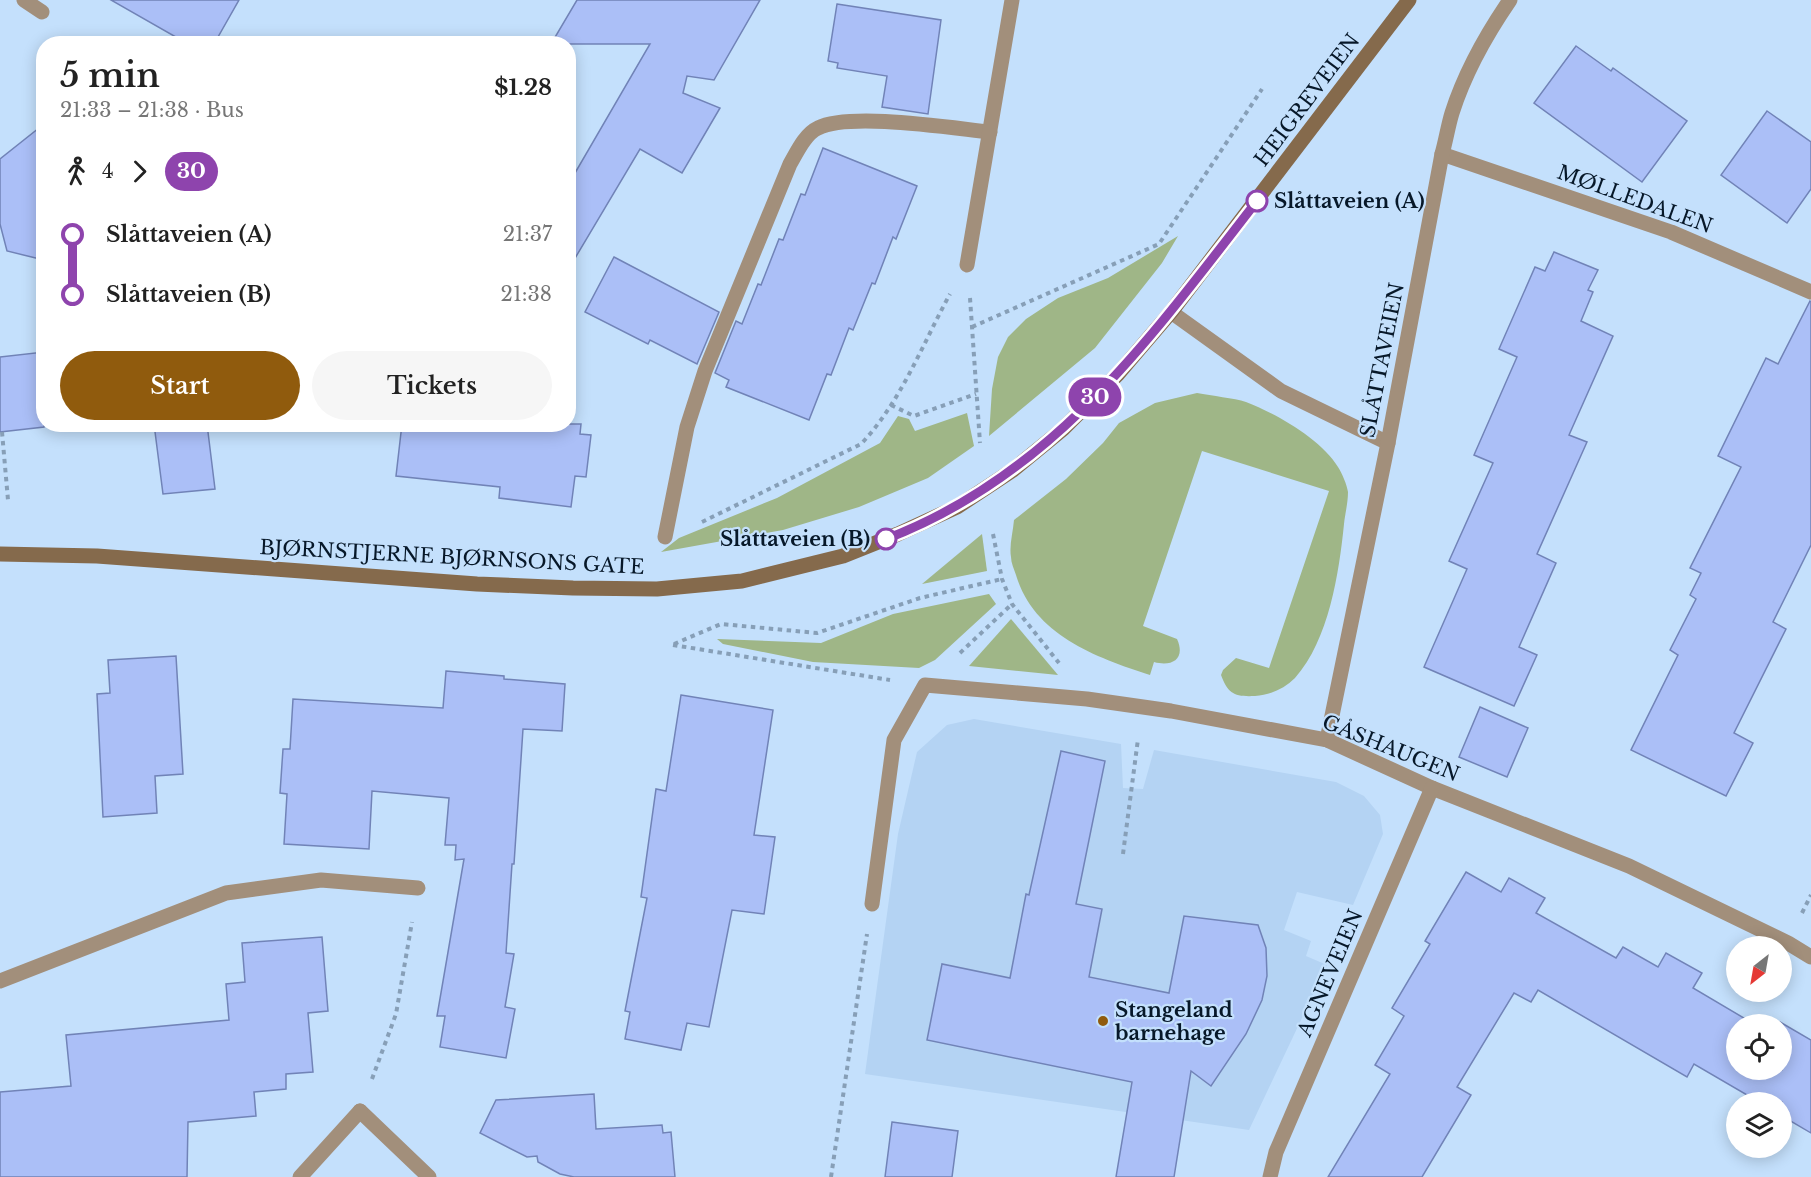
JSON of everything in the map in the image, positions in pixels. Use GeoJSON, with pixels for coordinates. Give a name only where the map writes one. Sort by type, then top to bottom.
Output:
{"type":"FeatureCollection","features":[{"type":"Feature","properties":{"kind":"main road","name":"HEIGREVEIEN"},"geometry":{"type":"LineString","coordinates":[[1171,312],[1409,0]]}},
{"type":"Feature","properties":{"kind":"main road","name":"BJØRNSTJERNE BJØRNSONS GATE"},"geometry":{"type":"LineString","coordinates":[[0,554],[97,556],[454,582],[573,588],[657,589],[742,581],[843,556],[957,507],[1013,470],[1064,429],[1118,374],[1171,312]]}},
{"type":"Feature","properties":{"kind":"street"},"geometry":{"type":"LineString","coordinates":[[24,0],[42,12]]}},
{"type":"Feature","properties":{"kind":"street"},"geometry":{"type":"LineString","coordinates":[[967,265],[1012,0]]}},
{"type":"Feature","properties":{"kind":"street","name":"SLÅTTAVEIEN"},"geometry":{"type":"LineString","coordinates":[[1327,740],[1388,443],[1442,154],[1452,112],[1468,70],[1489,31],[1510,0]]}},
{"type":"Feature","properties":{"kind":"street"},"geometry":{"type":"LineString","coordinates":[[665,537],[687,427],[705,371],[790,164],[802,143],[817,128],[839,121],[889,122],[990,132]]}},
{"type":"Feature","properties":{"kind":"street","name":"MØLLEDALEN"},"geometry":{"type":"LineString","coordinates":[[1442,154],[1671,232],[1811,292]]}},
{"type":"Feature","properties":{"kind":"street"},"geometry":{"type":"LineString","coordinates":[[1171,312],[1281,391],[1388,443]]}},
{"type":"Feature","properties":{"kind":"street"},"geometry":{"type":"LineString","coordinates":[[872,904],[894,740],[925,686]]}},
{"type":"Feature","properties":{"kind":"street","name":"GÅSHAUGEN"},"geometry":{"type":"LineString","coordinates":[[925,686],[1088,699],[1171,711],[1327,740],[1432,788],[1629,866],[1788,943],[1811,957]]}},
{"type":"Feature","properties":{"kind":"street","name":"AGNEVEIEN"},"geometry":{"type":"LineString","coordinates":[[1270,1177],[1276,1152],[1432,788]]}},
{"type":"Feature","properties":{"kind":"street"},"geometry":{"type":"LineString","coordinates":[[0,981],[226,893],[321,880],[418,888]]}},
{"type":"Feature","properties":{"kind":"street"},"geometry":{"type":"LineString","coordinates":[[300,1177],[360,1111],[429,1177]]}},
{"type":"Feature","properties":{"kind":"path"},"geometry":{"type":"LineString","coordinates":[[972,327],[1159,244],[1262,89]]}},
{"type":"Feature","properties":{"kind":"path"},"geometry":{"type":"LineString","coordinates":[[967,265],[980,443]]}},
{"type":"Feature","properties":{"kind":"path"},"geometry":{"type":"LineString","coordinates":[[665,537],[704,521],[861,444],[891,405],[967,265]]}},
{"type":"Feature","properties":{"kind":"path"},"geometry":{"type":"LineString","coordinates":[[891,405],[914,416],[976,394]]}},
{"type":"Feature","properties":{"kind":"path"},"geometry":{"type":"LineString","coordinates":[[2,432],[8,500]]}},
{"type":"Feature","properties":{"kind":"path"},"geometry":{"type":"LineString","coordinates":[[993,534],[1002,579],[1012,604],[1088,699]]}},
{"type":"Feature","properties":{"kind":"path"},"geometry":{"type":"LineString","coordinates":[[1002,579],[920,598],[817,633],[721,624],[673,645],[925,686],[1012,604]]}},
{"type":"Feature","properties":{"kind":"path"},"geometry":{"type":"LineString","coordinates":[[1123,854],[1142,707]]}},
{"type":"Feature","properties":{"kind":"path"},"geometry":{"type":"LineString","coordinates":[[360,1111],[396,1014],[418,888]]}},
{"type":"Feature","properties":{"kind":"path"},"geometry":{"type":"LineString","coordinates":[[831,1177],[872,904]]}},
{"type":"Feature","properties":{"kind":"shaded area"},"geometry":{"type":"Polygon","coordinates":[[[974,719],[1121,744],[1123,788],[1143,789],[1154,750],[1336,782],[1364,796],[1380,815],[1383,834],[1353,905],[1297,892],[1284,930],[1311,941],[1306,956],[1327,965],[1249,1130],[865,1074],[898,834],[917,752],[947,725],[974,719]]]}},
{"type":"Feature","properties":{"kind":"green space"},"geometry":{"type":"Polygon","coordinates":[[[1178,236],[1162,263],[1095,348],[989,436],[992,389],[998,357],[1008,337],[1026,319],[1058,298],[1108,278],[1178,236]]]}},
{"type":"Feature","properties":{"kind":"green space"},"geometry":{"type":"Polygon","coordinates":[[[1197,393],[1246,402],[1297,428],[1321,447],[1338,467],[1348,492],[1335,584],[1316,645],[1307,662],[1291,682],[1277,691],[1266,694],[1237,695],[1226,686],[1221,675],[1223,670],[1236,658],[1269,668],[1329,491],[1202,451],[1143,626],[1177,639],[1180,652],[1176,660],[1172,662],[1154,662],[1150,675],[1088,651],[1069,641],[1052,628],[1025,596],[1011,562],[1010,548],[1014,520],[1066,479],[1103,443],[1119,423],[1155,403],[1197,393]]]}},
{"type":"Feature","properties":{"kind":"green space"},"geometry":{"type":"Polygon","coordinates":[[[967,413],[974,446],[928,478],[859,507],[783,530],[661,552],[679,538],[777,498],[880,443],[898,416],[909,419],[915,431],[967,413]]]}},
{"type":"Feature","properties":{"kind":"green space"},"geometry":{"type":"Polygon","coordinates":[[[982,534],[987,571],[922,584],[982,534]]]}},
{"type":"Feature","properties":{"kind":"green space"},"geometry":{"type":"Polygon","coordinates":[[[989,594],[996,604],[935,660],[919,668],[813,662],[723,644],[717,639],[821,643],[893,614],[989,594]]]}},
{"type":"Feature","properties":{"kind":"green space"},"geometry":{"type":"Polygon","coordinates":[[[1011,619],[1058,675],[969,666],[1011,619]]]}},
{"type":"Feature","properties":{"kind":"building"},"geometry":{"type":"Polygon","coordinates":[[[111,0],[239,0],[219,36],[174,36],[111,0]]]}},
{"type":"Feature","properties":{"kind":"building"},"geometry":{"type":"Polygon","coordinates":[[[577,0],[760,0],[714,80],[687,76],[683,93],[720,108],[682,173],[640,149],[576,257],[576,171],[650,44],[576,44],[576,36],[556,36],[577,0]]]}},
{"type":"Feature","properties":{"kind":"building"},"geometry":{"type":"Polygon","coordinates":[[[837,4],[941,20],[928,114],[882,107],[887,76],[837,68],[838,63],[828,61],[837,4]]]}},
{"type":"Feature","properties":{"kind":"building"},"geometry":{"type":"Polygon","coordinates":[[[1576,46],[1611,71],[1613,68],[1687,121],[1642,182],[1534,103],[1576,46]]]}},
{"type":"Feature","properties":{"kind":"building"},"geometry":{"type":"Polygon","coordinates":[[[1767,111],[1811,142],[1811,189],[1787,223],[1721,175],[1767,111]]]}},
{"type":"Feature","properties":{"kind":"building"},"geometry":{"type":"Polygon","coordinates":[[[36,130],[36,258],[7,251],[0,224],[0,159],[36,130]]]}},
{"type":"Feature","properties":{"kind":"building"},"geometry":{"type":"Polygon","coordinates":[[[823,148],[917,186],[896,239],[893,237],[875,284],[872,283],[853,330],[849,328],[831,375],[827,374],[809,420],[726,387],[729,380],[715,373],[736,321],[742,324],[758,284],[761,285],[779,239],[783,240],[801,194],[805,195],[823,148]]]}},
{"type":"Feature","properties":{"kind":"building"},"geometry":{"type":"Polygon","coordinates":[[[1554,252],[1598,270],[1588,290],[1593,292],[1581,321],[1613,336],[1569,435],[1587,442],[1537,554],[1556,563],[1519,647],[1537,655],[1514,706],[1424,667],[1467,569],[1449,561],[1493,463],[1474,455],[1517,357],[1499,349],[1535,267],[1545,271],[1554,252]]]}},
{"type":"Feature","properties":{"kind":"building"},"geometry":{"type":"Polygon","coordinates":[[[614,257],[719,312],[697,364],[650,340],[648,344],[585,312],[614,257]]]}},
{"type":"Feature","properties":{"kind":"building"},"geometry":{"type":"Polygon","coordinates":[[[1810,301],[1811,545],[1773,622],[1786,629],[1734,733],[1753,743],[1726,796],[1631,750],[1678,655],[1670,650],[1696,599],[1690,595],[1701,573],[1690,568],[1741,467],[1718,456],[1766,358],[1778,364],[1810,301]]]}},
{"type":"Feature","properties":{"kind":"building"},"geometry":{"type":"Polygon","coordinates":[[[36,353],[36,428],[0,432],[0,357],[36,353]]]}},
{"type":"Feature","properties":{"kind":"building"},"geometry":{"type":"Polygon","coordinates":[[[576,424],[581,424],[580,434],[591,435],[586,477],[575,476],[571,507],[499,498],[500,487],[396,476],[401,432],[576,432],[576,424]]]}},
{"type":"Feature","properties":{"kind":"building"},"geometry":{"type":"Polygon","coordinates":[[[155,432],[208,432],[215,489],[163,494],[155,432]]]}},
{"type":"Feature","properties":{"kind":"building"},"geometry":{"type":"Polygon","coordinates":[[[176,656],[183,774],[155,776],[157,813],[103,817],[97,694],[110,693],[108,660],[176,656]]]}},
{"type":"Feature","properties":{"kind":"building"},"geometry":{"type":"Polygon","coordinates":[[[446,671],[565,684],[562,731],[523,729],[506,953],[514,954],[505,1007],[515,1009],[506,1058],[440,1047],[445,1016],[437,1016],[464,859],[455,860],[456,845],[445,845],[449,798],[372,791],[369,849],[284,844],[287,794],[280,793],[283,749],[290,749],[293,699],[443,708],[446,671]]]}},
{"type":"Feature","properties":{"kind":"building"},"geometry":{"type":"Polygon","coordinates":[[[681,695],[773,710],[754,835],[775,837],[764,914],[732,910],[709,1027],[687,1023],[681,1050],[625,1039],[630,1012],[625,1011],[647,898],[641,897],[656,789],[666,791],[681,695]]]}},
{"type":"Feature","properties":{"kind":"building"},"geometry":{"type":"Polygon","coordinates":[[[1480,707],[1528,728],[1507,777],[1459,757],[1480,707]]]}},
{"type":"Feature","properties":{"kind":"building"},"geometry":{"type":"Polygon","coordinates":[[[1061,751],[1105,761],[1076,904],[1102,909],[1089,977],[1169,993],[1184,916],[1258,925],[1266,948],[1267,976],[1262,1000],[1246,1034],[1211,1086],[1191,1071],[1174,1177],[1116,1177],[1132,1082],[927,1040],[942,964],[1010,978],[1026,894],[1029,895],[1061,751]]]}},
{"type":"Feature","properties":{"kind":"building"},"geometry":{"type":"Polygon","coordinates":[[[1466,872],[1501,892],[1509,878],[1545,898],[1536,913],[1616,958],[1623,947],[1658,967],[1666,953],[1702,973],[1693,988],[1737,1014],[1726,1014],[1726,1080],[1792,1080],[1792,1029],[1811,1040],[1811,1133],[1792,1122],[1792,1092],[1742,1092],[1694,1064],[1687,1077],[1538,990],[1531,1002],[1514,993],[1457,1087],[1471,1095],[1422,1177],[1328,1177],[1390,1074],[1375,1065],[1404,1016],[1392,1008],[1430,944],[1425,941],[1466,872]]]}},
{"type":"Feature","properties":{"kind":"building"},"geometry":{"type":"Polygon","coordinates":[[[322,937],[328,1011],[308,1013],[313,1072],[286,1074],[286,1089],[254,1092],[256,1116],[188,1122],[187,1177],[0,1177],[0,1092],[71,1086],[66,1035],[229,1020],[226,984],[245,982],[242,943],[322,937]]]}},
{"type":"Feature","properties":{"kind":"building"},"geometry":{"type":"Polygon","coordinates":[[[594,1094],[596,1129],[662,1125],[663,1133],[671,1132],[675,1177],[574,1177],[560,1174],[538,1162],[537,1156],[527,1157],[480,1133],[496,1100],[594,1094]]]}},
{"type":"Feature","properties":{"kind":"building"},"geometry":{"type":"Polygon","coordinates":[[[892,1122],[958,1131],[952,1177],[885,1177],[892,1122]]]}},
{"type":"Feature","properties":{"kind":"bus line","name":"30"},"geometry":{"type":"LineString","coordinates":[[886,539],[957,507],[1013,470],[1064,429],[1118,374],[1171,312],[1257,201]]}},
{"type":"Feature","properties":{"kind":"place","name":"Slåttaveien (A)"},"geometry":{"type":"Point","coordinates":[1257,201]}},
{"type":"Feature","properties":{"kind":"place","name":"Slåttaveien (B)"},"geometry":{"type":"Point","coordinates":[886,539]}},
{"type":"Feature","properties":{"kind":"place","name":"Stangeland barnehage"},"geometry":{"type":"Point","coordinates":[1103,1021]}}]}
